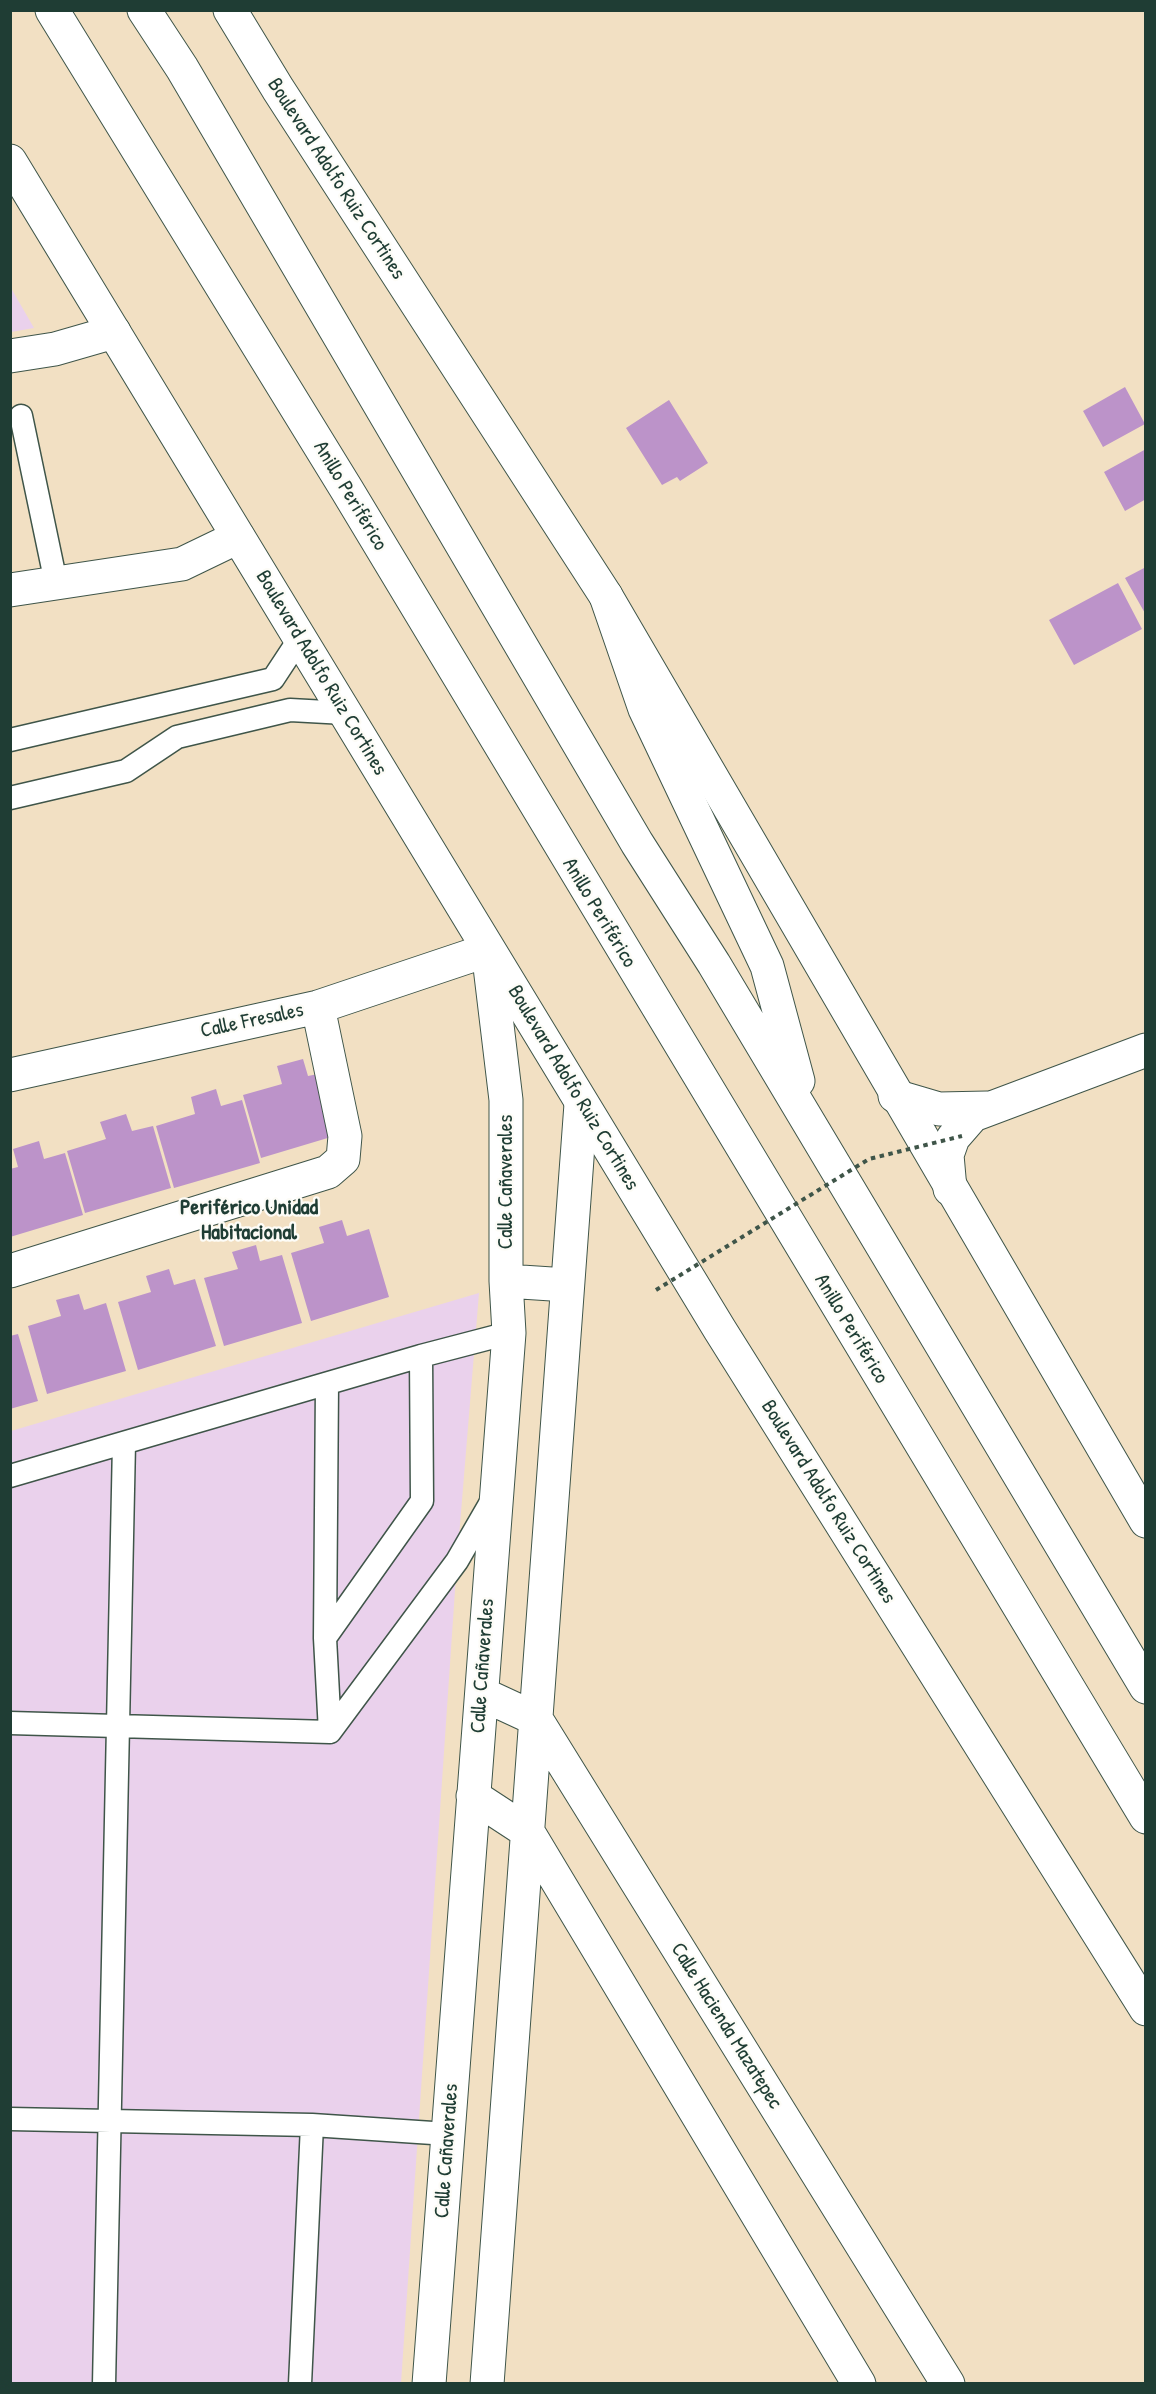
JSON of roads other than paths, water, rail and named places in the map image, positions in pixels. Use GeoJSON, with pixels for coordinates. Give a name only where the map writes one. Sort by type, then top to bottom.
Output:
{"type":"FeatureCollection","features":[{"type":"Feature","properties":{"kind":"main road","name":"Anillo Periférico"},"geometry":{"type":"LineString","coordinates":[[52,10],[346,490],[559,847],[1146,1817]]}},
{"type":"Feature","properties":{"kind":"main road"},"geometry":{"type":"LineString","coordinates":[[144,10],[182,68],[637,843],[714,964],[809,1121],[1146,1687]]}},
{"type":"Feature","properties":{"kind":"main road","name":"Boulevard Adolfo Ruiz Cortines"},"geometry":{"type":"LineString","coordinates":[[230,10],[291,109],[606,596],[950,1189],[1146,1521]]}},
{"type":"Feature","properties":{"kind":"main road","name":"Boulevard Adolfo Ruiz Cortines"},"geometry":{"type":"LineString","coordinates":[[10,161],[726,1340],[1142,2001]]}},
{"type":"Feature","properties":{"kind":"main road"},"geometry":{"type":"LineString","coordinates":[[10,356],[55,349],[114,332]]}},
{"type":"Feature","properties":{"kind":"main road"},"geometry":{"type":"LineString","coordinates":[[10,590],[182,564],[238,537]]}},
{"type":"Feature","properties":{"kind":"main road"},"geometry":{"type":"LineString","coordinates":[[606,596],[645,710],[767,966],[809,1121]]}},
{"type":"Feature","properties":{"kind":"main road","name":"Calle Fresales"},"geometry":{"type":"LineString","coordinates":[[10,1075],[318,1007],[488,950]]}},
{"type":"Feature","properties":{"kind":"main road","name":"Calle Cañaverales"},"geometry":{"type":"LineString","coordinates":[[429,2384],[509,1333],[506,1281],[506,1100],[488,950]]}},
{"type":"Feature","properties":{"kind":"main road"},"geometry":{"type":"LineString","coordinates":[[10,1271],[328,1172],[343,1159],[345,1136],[318,1007]]}},
{"type":"Feature","properties":{"kind":"main road"},"geometry":{"type":"LineString","coordinates":[[950,1189],[947,1155],[953,1138],[974,1114],[1146,1050]]}},
{"type":"Feature","properties":{"kind":"main road"},"geometry":{"type":"LineString","coordinates":[[896,1096],[939,1109],[987,1108]]}},
{"type":"Feature","properties":{"kind":"main road"},"geometry":{"type":"LineString","coordinates":[[487,2384],[581,1104]]}},
{"type":"Feature","properties":{"kind":"main road"},"geometry":{"type":"LineString","coordinates":[[506,1281],[567,1285]]}},
{"type":"Feature","properties":{"kind":"main road"},"geometry":{"type":"LineString","coordinates":[[482,1694],[536,1719]]}},
{"type":"Feature","properties":{"kind":"main road","name":"Calle Hacienda Mazatepec"},"geometry":{"type":"LineString","coordinates":[[536,1719],[948,2384]]}},
{"type":"Feature","properties":{"kind":"main road"},"geometry":{"type":"LineString","coordinates":[[473,1796],[528,1832],[859,2384]]}},
{"type":"Feature","properties":{"kind":"lane"},"geometry":{"type":"LineString","coordinates":[[21,416],[56,583]]}},
{"type":"Feature","properties":{"kind":"lane"},"geometry":{"type":"LineString","coordinates":[[10,740],[273,679],[300,638]]}},
{"type":"Feature","properties":{"kind":"lane"},"geometry":{"type":"LineString","coordinates":[[10,798],[126,771],[177,737],[290,710],[345,713]]}},
{"type":"Feature","properties":{"kind":"lane"},"geometry":{"type":"LineString","coordinates":[[10,1476],[421,1356],[509,1333]]}},
{"type":"Feature","properties":{"kind":"lane"},"geometry":{"type":"LineString","coordinates":[[325,1638],[422,1501],[421,1356]]}},
{"type":"Feature","properties":{"kind":"lane"},"geometry":{"type":"LineString","coordinates":[[327,1384],[325,1638],[330,1732]]}},
{"type":"Feature","properties":{"kind":"lane"},"geometry":{"type":"LineString","coordinates":[[104,2384],[124,1443]]}},
{"type":"Feature","properties":{"kind":"lane"},"geometry":{"type":"LineString","coordinates":[[330,1732],[457,1561],[496,1492]]}},
{"type":"Feature","properties":{"kind":"lane"},"geometry":{"type":"LineString","coordinates":[[10,1723],[330,1732]]}},
{"type":"Feature","properties":{"kind":"lane"},"geometry":{"type":"LineString","coordinates":[[10,2119],[312,2126],[448,2134]]}},
{"type":"Feature","properties":{"kind":"lane"},"geometry":{"type":"LineString","coordinates":[[300,2384],[312,2126]]}},
{"type":"Feature","properties":{"kind":"district","name":"Periférico Unidad Habitacional"},"geometry":{"type":"Point","coordinates":[249,1220]}}]}
